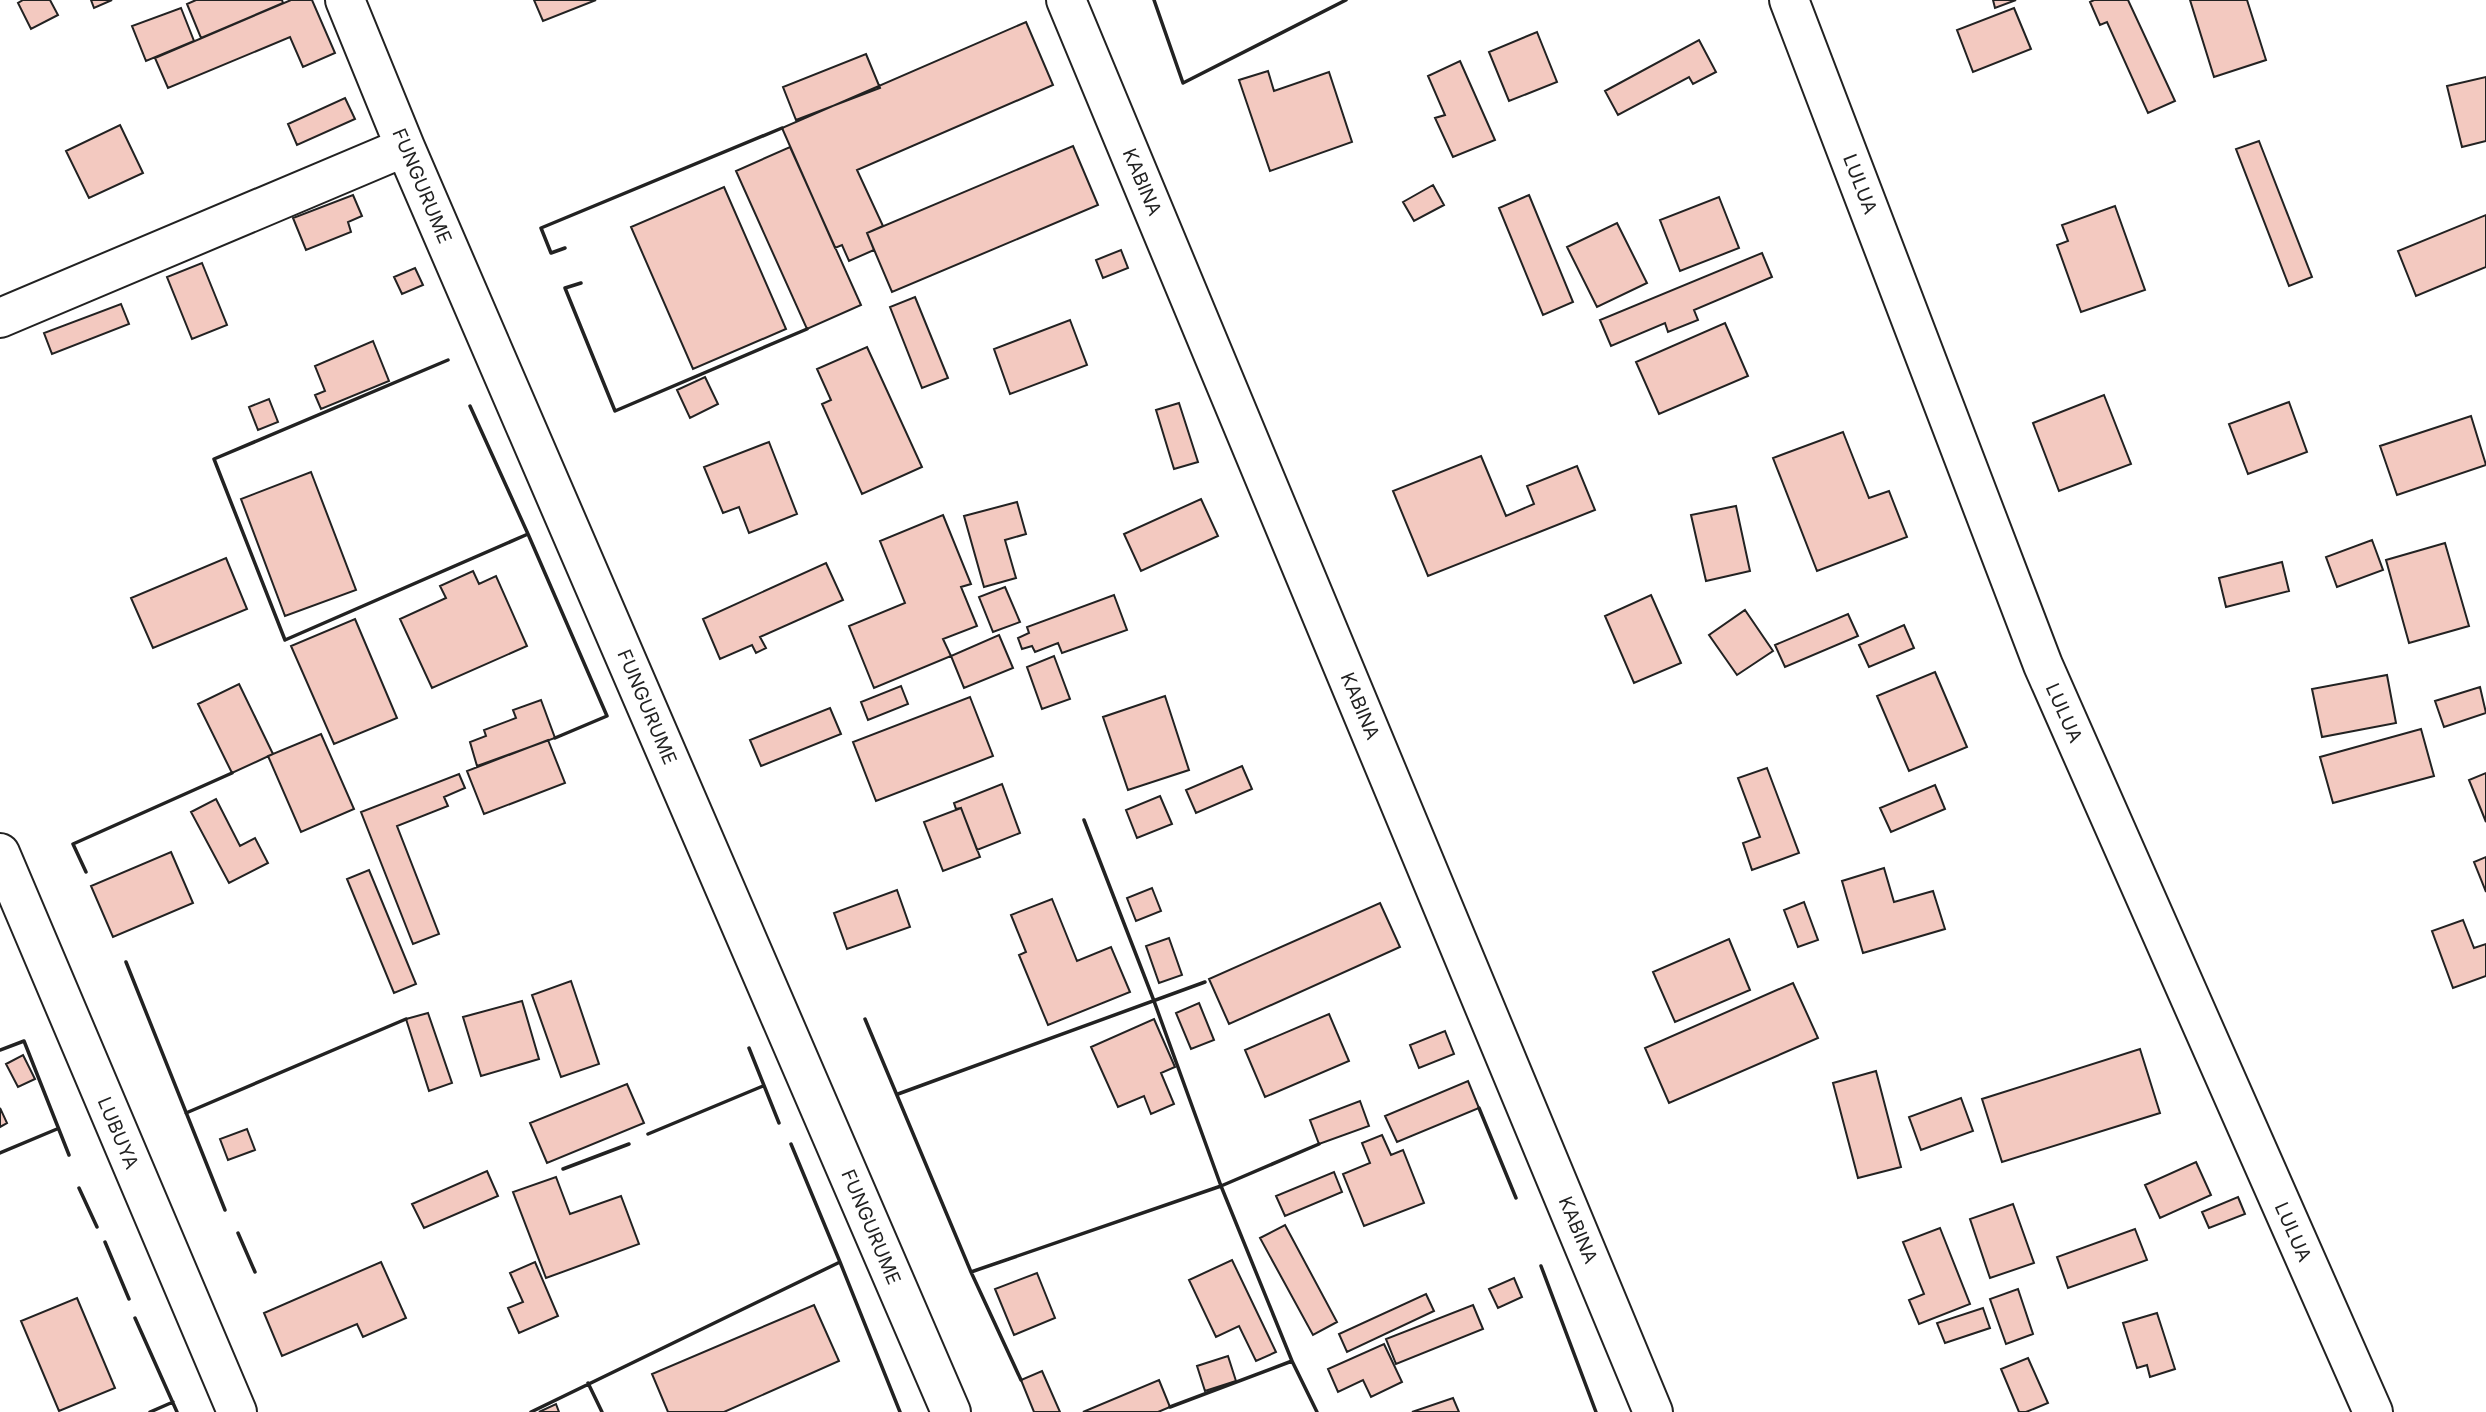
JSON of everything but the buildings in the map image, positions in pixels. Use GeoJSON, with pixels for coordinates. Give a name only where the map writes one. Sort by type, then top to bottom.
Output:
{"type":"FeatureCollection","features":[{"type":"Feature","properties":{"kind":"street","name":"FUNGURUME"},"geometry":{"type":"LineString","coordinates":[[345,0],[405,147],[951,1412]]}},
{"type":"Feature","properties":{"kind":"street","name":"KABINA"},"geometry":{"type":"LineString","coordinates":[[1066,0],[1653,1412]]}},
{"type":"Feature","properties":{"kind":"street","name":"LULUA"},"geometry":{"type":"LineString","coordinates":[[1789,0],[2043,665],[2373,1412]]}},
{"type":"Feature","properties":{"kind":"street"},"geometry":{"type":"LineString","coordinates":[[0,318],[405,147]]}},
{"type":"Feature","properties":{"kind":"street","name":"LUBUYA"},"geometry":{"type":"LineString","coordinates":[[0,853],[237,1412]]}},
{"type":"Feature","properties":{"kind":"wall"},"geometry":{"type":"LineString","coordinates":[[1154,0],[1183,83],[1346,0]]}},
{"type":"Feature","properties":{"kind":"wall"},"geometry":{"type":"LineString","coordinates":[[565,248],[551,253],[541,228],[782,128]]}},
{"type":"Feature","properties":{"kind":"wall"},"geometry":{"type":"LineString","coordinates":[[581,283],[565,288],[615,411],[807,329]]}},
{"type":"Feature","properties":{"kind":"wall"},"geometry":{"type":"LineString","coordinates":[[448,360],[214,459],[285,640],[528,534],[607,716],[555,738]]}},
{"type":"Feature","properties":{"kind":"wall"},"geometry":{"type":"LineString","coordinates":[[470,406],[528,534]]}},
{"type":"Feature","properties":{"kind":"wall"},"geometry":{"type":"LineString","coordinates":[[86,872],[73,844],[232,773]]}},
{"type":"Feature","properties":{"kind":"wall"},"geometry":{"type":"LineString","coordinates":[[1084,820],[1154,1001],[1221,1186],[1292,1361]]}},
{"type":"Feature","properties":{"kind":"wall"},"geometry":{"type":"LineString","coordinates":[[126,962],[225,1210]]}},
{"type":"Feature","properties":{"kind":"wall"},"geometry":{"type":"LineString","coordinates":[[898,1094],[1205,982]]}},
{"type":"Feature","properties":{"kind":"wall"},"geometry":{"type":"LineString","coordinates":[[186,1113],[406,1019]]}},
{"type":"Feature","properties":{"kind":"wall"},"geometry":{"type":"LineString","coordinates":[[865,1019],[971,1272],[1221,1186],[1319,1144]]}},
{"type":"Feature","properties":{"kind":"wall"},"geometry":{"type":"LineString","coordinates":[[0,1050],[24,1041],[69,1155]]}},
{"type":"Feature","properties":{"kind":"wall"},"geometry":{"type":"LineString","coordinates":[[749,1048],[779,1123]]}},
{"type":"Feature","properties":{"kind":"wall"},"geometry":{"type":"LineString","coordinates":[[648,1134],[763,1086]]}},
{"type":"Feature","properties":{"kind":"wall"},"geometry":{"type":"LineString","coordinates":[[1479,1108],[1516,1198]]}},
{"type":"Feature","properties":{"kind":"wall"},"geometry":{"type":"LineString","coordinates":[[0,1153],[57,1129]]}},
{"type":"Feature","properties":{"kind":"wall"},"geometry":{"type":"LineString","coordinates":[[563,1169],[629,1144]]}},
{"type":"Feature","properties":{"kind":"wall"},"geometry":{"type":"LineString","coordinates":[[791,1144],[840,1262]]}},
{"type":"Feature","properties":{"kind":"wall"},"geometry":{"type":"LineString","coordinates":[[79,1188],[97,1227]]}},
{"type":"Feature","properties":{"kind":"wall"},"geometry":{"type":"LineString","coordinates":[[238,1233],[255,1272]]}},
{"type":"Feature","properties":{"kind":"wall"},"geometry":{"type":"LineString","coordinates":[[105,1242],[129,1299]]}},
{"type":"Feature","properties":{"kind":"wall"},"geometry":{"type":"LineString","coordinates":[[531,1412],[840,1262],[900,1412]]}},
{"type":"Feature","properties":{"kind":"wall"},"geometry":{"type":"LineString","coordinates":[[1541,1266],[1596,1412]]}},
{"type":"Feature","properties":{"kind":"wall"},"geometry":{"type":"LineString","coordinates":[[971,1272],[1021,1380]]}},
{"type":"Feature","properties":{"kind":"wall"},"geometry":{"type":"LineString","coordinates":[[135,1318],[177,1412]]}},
{"type":"Feature","properties":{"kind":"wall"},"geometry":{"type":"LineString","coordinates":[[1170,1407],[1292,1361],[1317,1412]]}},
{"type":"Feature","properties":{"kind":"wall"},"geometry":{"type":"LineString","coordinates":[[588,1383],[602,1412]]}},
{"type":"Feature","properties":{"kind":"wall"},"geometry":{"type":"LineString","coordinates":[[150,1412],[173,1402]]}}]}
